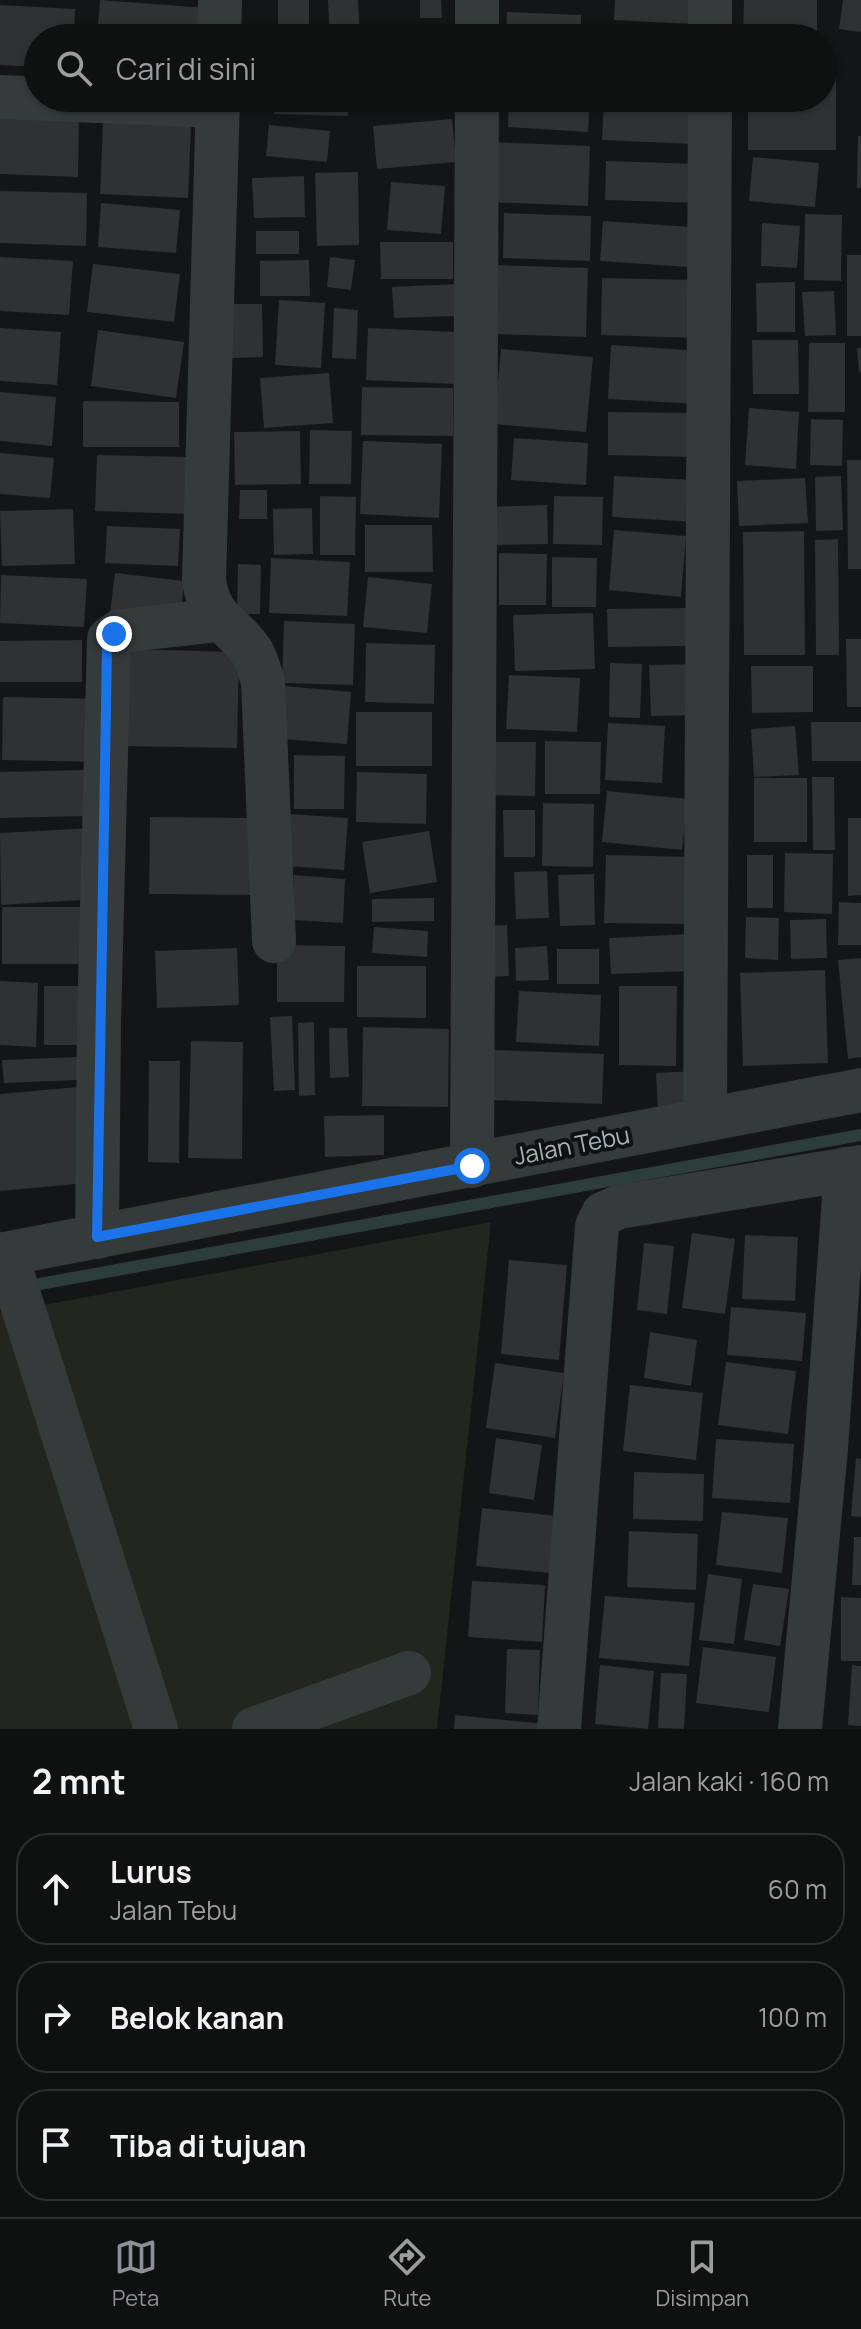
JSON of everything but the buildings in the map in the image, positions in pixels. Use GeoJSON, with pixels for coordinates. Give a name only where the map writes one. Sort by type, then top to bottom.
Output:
{"type":"FeatureCollection","features":[{"type":"Feature","properties":{"kind":"street"},"geometry":{"type":"LineString","coordinates":[[219,24],[220,0]]}},
{"type":"Feature","properties":{"kind":"street"},"geometry":{"type":"LineString","coordinates":[[477,0],[477,24]]}},
{"type":"Feature","properties":{"kind":"street"},"geometry":{"type":"LineString","coordinates":[[710,0],[710,24]]}},
{"type":"Feature","properties":{"kind":"street"},"geometry":{"type":"LineString","coordinates":[[0,97],[24,98]]}},
{"type":"Feature","properties":{"kind":"street"},"geometry":{"type":"LineString","coordinates":[[218,112],[204,580],[206,593],[219,620],[253,653],[263,682],[274,941]]}},
{"type":"Feature","properties":{"kind":"street"},"geometry":{"type":"LineString","coordinates":[[472,1166],[477,112]]}},
{"type":"Feature","properties":{"kind":"street"},"geometry":{"type":"LineString","coordinates":[[705,1119],[710,112]]}},
{"type":"Feature","properties":{"kind":"street"},"geometry":{"type":"LineString","coordinates":[[97,1237],[109,639],[120,631],[219,620]]}},
{"type":"Feature","properties":{"kind":"street","name":"Jalan Tebu"},"geometry":{"type":"LineString","coordinates":[[5,1256],[861,1090]]}},
{"type":"Feature","properties":{"kind":"street"},"geometry":{"type":"LineString","coordinates":[[559,1729],[597,1226],[603,1214],[619,1207],[854,1168],[800,1729]]}},
{"type":"Feature","properties":{"kind":"street"},"geometry":{"type":"LineString","coordinates":[[5,1256],[156,1729]]}},
{"type":"Feature","properties":{"kind":"street"},"geometry":{"type":"LineString","coordinates":[[254,1729],[409,1673]]}},
{"type":"Feature","properties":{"kind":"shaded area"},"geometry":{"type":"Polygon","coordinates":[[[491,1222],[437,1729],[0,1729],[0,1313],[491,1222]]]}},
{"type":"Feature","properties":{"kind":"waterway"},"geometry":{"type":"LineString","coordinates":[[23,1287],[861,1135]]}},
{"type":"Feature","properties":{"kind":"route"},"geometry":{"type":"LineString","coordinates":[[114,634],[107,647],[97,1237],[472,1166]]}}]}
